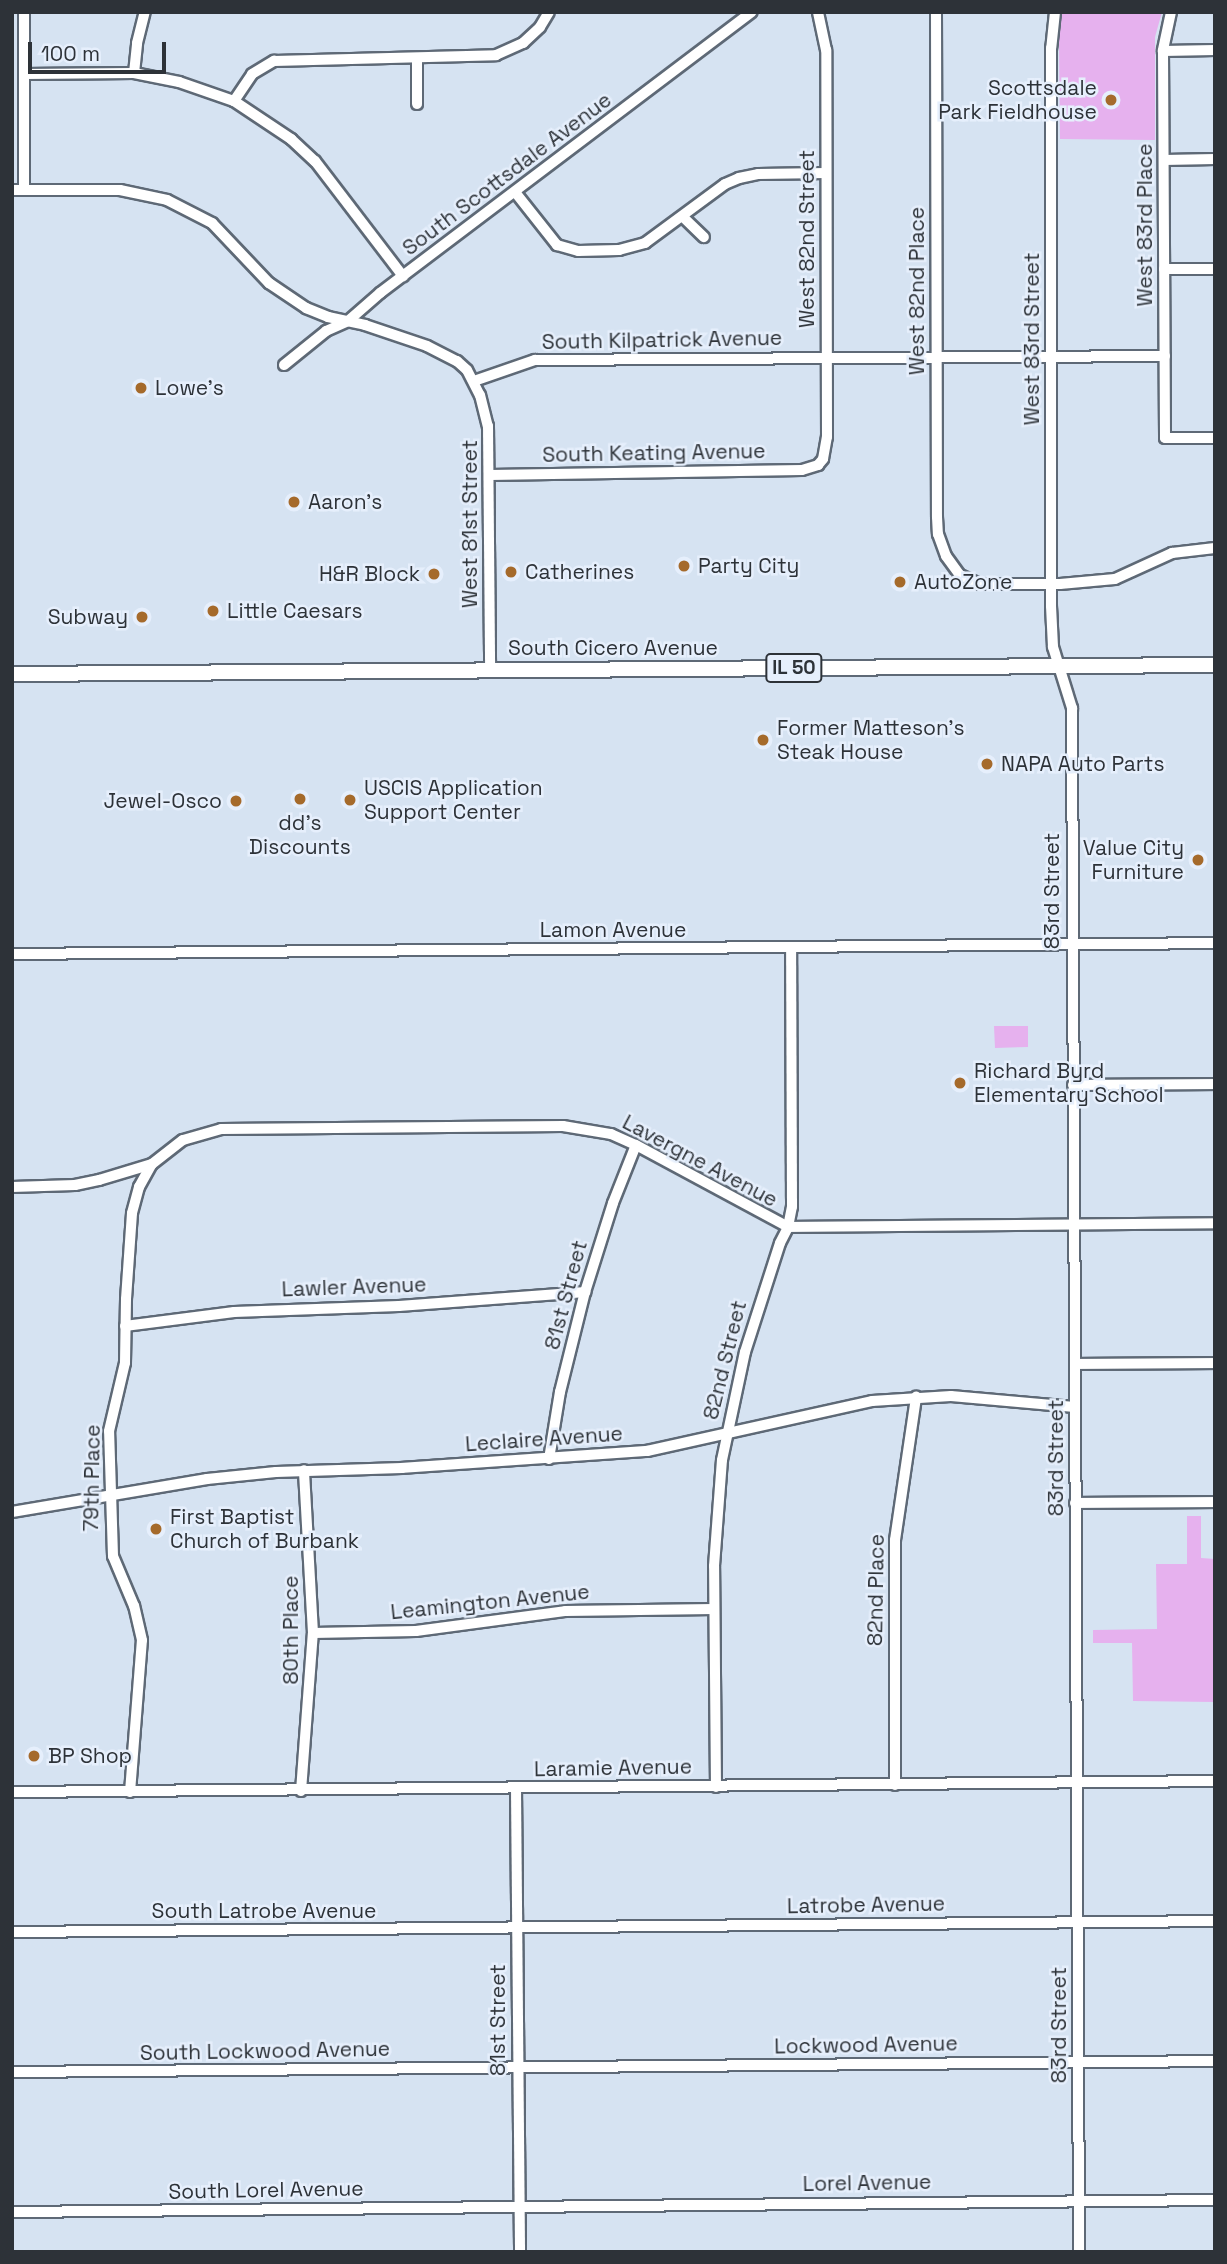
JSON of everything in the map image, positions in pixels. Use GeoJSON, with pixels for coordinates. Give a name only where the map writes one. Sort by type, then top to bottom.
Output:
{"type":"FeatureCollection","features":[{"type":"Feature","properties":{"kind":"main road","name":"South Cicero Avenue"},"geometry":{"type":"LineString","coordinates":[[12,674],[1215,665]]}},
{"type":"Feature","properties":{"kind":"street"},"geometry":{"type":"LineString","coordinates":[[24,12],[25,74],[18,190],[128,191],[176,204],[217,228],[282,293],[317,314],[427,346],[457,361],[474,381]]}},
{"type":"Feature","properties":{"kind":"street"},"geometry":{"type":"LineString","coordinates":[[134,73],[136,43],[145,12]]}},
{"type":"Feature","properties":{"kind":"street"},"geometry":{"type":"LineString","coordinates":[[234,101],[252,74],[274,61],[482,58],[509,51],[532,35],[549,12]]}},
{"type":"Feature","properties":{"kind":"street","name":"South Scottsdale Avenue"},"geometry":{"type":"LineString","coordinates":[[284,365],[326,331],[348,321],[403,276],[752,12]]}},
{"type":"Feature","properties":{"kind":"street","name":"West 82nd Street"},"geometry":{"type":"LineString","coordinates":[[818,12],[826,50],[827,358],[827,437],[823,459],[818,465]]}},
{"type":"Feature","properties":{"kind":"street","name":"West 82nd Place"},"geometry":{"type":"LineString","coordinates":[[936,12],[938,534],[941,547],[953,566],[969,582],[1051,584]]}},
{"type":"Feature","properties":{"kind":"street","name":"West 83rd Street"},"geometry":{"type":"LineString","coordinates":[[1055,12],[1051,48],[1051,584],[1053,647],[1058,666]]}},
{"type":"Feature","properties":{"kind":"street","name":"West 83rd Place"},"geometry":{"type":"LineString","coordinates":[[1171,12],[1163,51],[1165,438],[1215,438]]}},
{"type":"Feature","properties":{"kind":"street"},"geometry":{"type":"LineString","coordinates":[[1163,51],[1215,50]]}},
{"type":"Feature","properties":{"kind":"street"},"geometry":{"type":"LineString","coordinates":[[417,58],[417,104]]}},
{"type":"Feature","properties":{"kind":"street"},"geometry":{"type":"LineString","coordinates":[[25,74],[134,73],[179,82],[234,101],[291,139],[315,161],[403,276]]}},
{"type":"Feature","properties":{"kind":"street"},"geometry":{"type":"LineString","coordinates":[[1164,160],[1215,159]]}},
{"type":"Feature","properties":{"kind":"street"},"geometry":{"type":"LineString","coordinates":[[515,192],[551,239],[565,249],[578,251],[635,248],[683,217],[725,184],[739,178],[758,174],[826,173]]}},
{"type":"Feature","properties":{"kind":"street"},"geometry":{"type":"LineString","coordinates":[[683,217],[704,237]]}},
{"type":"Feature","properties":{"kind":"street"},"geometry":{"type":"LineString","coordinates":[[1164,269],[1215,269]]}},
{"type":"Feature","properties":{"kind":"street","name":"South Kilpatrick Avenue"},"geometry":{"type":"LineString","coordinates":[[474,381],[535,360],[1165,356]]}},
{"type":"Feature","properties":{"kind":"street","name":"West 81st Street"},"geometry":{"type":"LineString","coordinates":[[474,381],[488,426],[490,670]]}},
{"type":"Feature","properties":{"kind":"street","name":"South Keating Avenue"},"geometry":{"type":"LineString","coordinates":[[490,475],[791,471],[818,465]]}},
{"type":"Feature","properties":{"kind":"street"},"geometry":{"type":"LineString","coordinates":[[1051,584],[1115,579],[1172,553],[1215,548]]}},
{"type":"Feature","properties":{"kind":"street","name":"83rd Street"},"geometry":{"type":"LineString","coordinates":[[1058,666],[1072,708],[1079,2252]]}},
{"type":"Feature","properties":{"kind":"street","name":"Lamon Avenue"},"geometry":{"type":"LineString","coordinates":[[12,954],[1215,943]]}},
{"type":"Feature","properties":{"kind":"street","name":"82nd Street"},"geometry":{"type":"LineString","coordinates":[[716,1787],[716,1521],[726,1435],[757,1309],[780,1242],[789,1227],[792,1207],[791,948]]}},
{"type":"Feature","properties":{"kind":"street"},"geometry":{"type":"LineString","coordinates":[[1073,1084],[1215,1084]]}},
{"type":"Feature","properties":{"kind":"street","name":"Lavergne Avenue"},"geometry":{"type":"LineString","coordinates":[[12,1187],[75,1185],[152,1164],[183,1140],[221,1129],[563,1126],[611,1134],[636,1145],[774,1222],[789,1227],[1215,1223]]}},
{"type":"Feature","properties":{"kind":"street","name":"81st Street"},"geometry":{"type":"LineString","coordinates":[[549,1459],[560,1392],[585,1292],[613,1203],[636,1145]]}},
{"type":"Feature","properties":{"kind":"street","name":"79th Place"},"geometry":{"type":"LineString","coordinates":[[130,1792],[142,1640],[134,1606],[113,1556],[109,1431],[124,1372],[132,1213],[139,1187],[152,1164]]}},
{"type":"Feature","properties":{"kind":"street","name":"Lawler Avenue"},"geometry":{"type":"LineString","coordinates":[[125,1326],[234,1312],[399,1306],[585,1292]]}},
{"type":"Feature","properties":{"kind":"street"},"geometry":{"type":"LineString","coordinates":[[1075,1364],[1215,1363]]}},
{"type":"Feature","properties":{"kind":"street","name":"Leclaire Avenue"},"geometry":{"type":"LineString","coordinates":[[12,1512],[207,1479],[304,1470],[549,1459],[647,1451],[872,1401],[951,1396],[1075,1407]]}},
{"type":"Feature","properties":{"kind":"street","name":"82nd Place"},"geometry":{"type":"LineString","coordinates":[[895,1785],[895,1540],[916,1397]]}},
{"type":"Feature","properties":{"kind":"street","name":"80th Place"},"geometry":{"type":"LineString","coordinates":[[301,1791],[313,1633],[304,1470]]}},
{"type":"Feature","properties":{"kind":"street"},"geometry":{"type":"LineString","coordinates":[[1075,1503],[1215,1502]]}},
{"type":"Feature","properties":{"kind":"street","name":"Leamington Avenue"},"geometry":{"type":"LineString","coordinates":[[313,1633],[416,1631],[565,1611],[714,1609]]}},
{"type":"Feature","properties":{"kind":"street","name":"Laramie Avenue"},"geometry":{"type":"LineString","coordinates":[[12,1792],[1215,1781]]}},
{"type":"Feature","properties":{"kind":"street","name":"81st Street"},"geometry":{"type":"LineString","coordinates":[[516,1789],[520,2252]]}},
{"type":"Feature","properties":{"kind":"street","name":"Latrobe Avenue"},"geometry":{"type":"LineString","coordinates":[[517,1928],[1215,1921]]}},
{"type":"Feature","properties":{"kind":"street","name":"South Latrobe Avenue"},"geometry":{"type":"LineString","coordinates":[[12,1932],[517,1928]]}},
{"type":"Feature","properties":{"kind":"street","name":"Lockwood Avenue"},"geometry":{"type":"LineString","coordinates":[[519,2067],[1215,2061]]}},
{"type":"Feature","properties":{"kind":"street","name":"South Lockwood Avenue"},"geometry":{"type":"LineString","coordinates":[[12,2072],[519,2067]]}},
{"type":"Feature","properties":{"kind":"street","name":"Lorel Avenue"},"geometry":{"type":"LineString","coordinates":[[520,2206],[1215,2200]]}},
{"type":"Feature","properties":{"kind":"street","name":"South Lorel Avenue"},"geometry":{"type":"LineString","coordinates":[[12,2212],[520,2206]]}},
{"type":"Feature","properties":{"kind":"shaded area"},"geometry":{"type":"Polygon","coordinates":[[[1062,12],[1162,12],[1155,37],[1155,140],[1060,139],[1059,38],[1062,12]]]}},
{"type":"Feature","properties":{"kind":"shaded area"},"geometry":{"type":"Polygon","coordinates":[[[994,1026],[1028,1026],[1028,1047],[995,1048],[994,1026]]]}},
{"type":"Feature","properties":{"kind":"shaded area"},"geometry":{"type":"Polygon","coordinates":[[[1187,1516],[1201,1516],[1201,1558],[1215,1559],[1215,1702],[1133,1701],[1132,1643],[1093,1643],[1093,1630],[1157,1629],[1156,1564],[1187,1564],[1187,1516]]]}},
{"type":"Feature","properties":{"kind":"place","name":"Scottsdale Park Fieldhouse"},"geometry":{"type":"Point","coordinates":[1111,100]}},
{"type":"Feature","properties":{"kind":"place","name":"Lowe's"},"geometry":{"type":"Point","coordinates":[141,388]}},
{"type":"Feature","properties":{"kind":"place","name":"Aaron's"},"geometry":{"type":"Point","coordinates":[294,502]}},
{"type":"Feature","properties":{"kind":"place","name":"Party City"},"geometry":{"type":"Point","coordinates":[684,566]}},
{"type":"Feature","properties":{"kind":"place","name":"Catherines"},"geometry":{"type":"Point","coordinates":[511,572]}},
{"type":"Feature","properties":{"kind":"place","name":"H&R Block"},"geometry":{"type":"Point","coordinates":[434,574]}},
{"type":"Feature","properties":{"kind":"place","name":"AutoZone"},"geometry":{"type":"Point","coordinates":[900,582]}},
{"type":"Feature","properties":{"kind":"place","name":"Little Caesars"},"geometry":{"type":"Point","coordinates":[213,611]}},
{"type":"Feature","properties":{"kind":"place","name":"Subway"},"geometry":{"type":"Point","coordinates":[142,617]}},
{"type":"Feature","properties":{"kind":"place","name":"Former Matteson's Steak House"},"geometry":{"type":"Point","coordinates":[763,740]}},
{"type":"Feature","properties":{"kind":"place","name":"NAPA Auto Parts"},"geometry":{"type":"Point","coordinates":[987,764]}},
{"type":"Feature","properties":{"kind":"place","name":"dd's Discounts"},"geometry":{"type":"Point","coordinates":[300,799]}},
{"type":"Feature","properties":{"kind":"place","name":"USCIS Application Support Center"},"geometry":{"type":"Point","coordinates":[350,800]}},
{"type":"Feature","properties":{"kind":"place","name":"Jewel-Osco"},"geometry":{"type":"Point","coordinates":[236,801]}},
{"type":"Feature","properties":{"kind":"place","name":"Value City Furniture"},"geometry":{"type":"Point","coordinates":[1198,860]}},
{"type":"Feature","properties":{"kind":"place","name":"Richard Byrd Elementary School"},"geometry":{"type":"Point","coordinates":[960,1083]}},
{"type":"Feature","properties":{"kind":"place","name":"First Baptist Church of Burbank"},"geometry":{"type":"Point","coordinates":[156,1529]}},
{"type":"Feature","properties":{"kind":"place","name":"BP Shop"},"geometry":{"type":"Point","coordinates":[34,1756]}}]}
